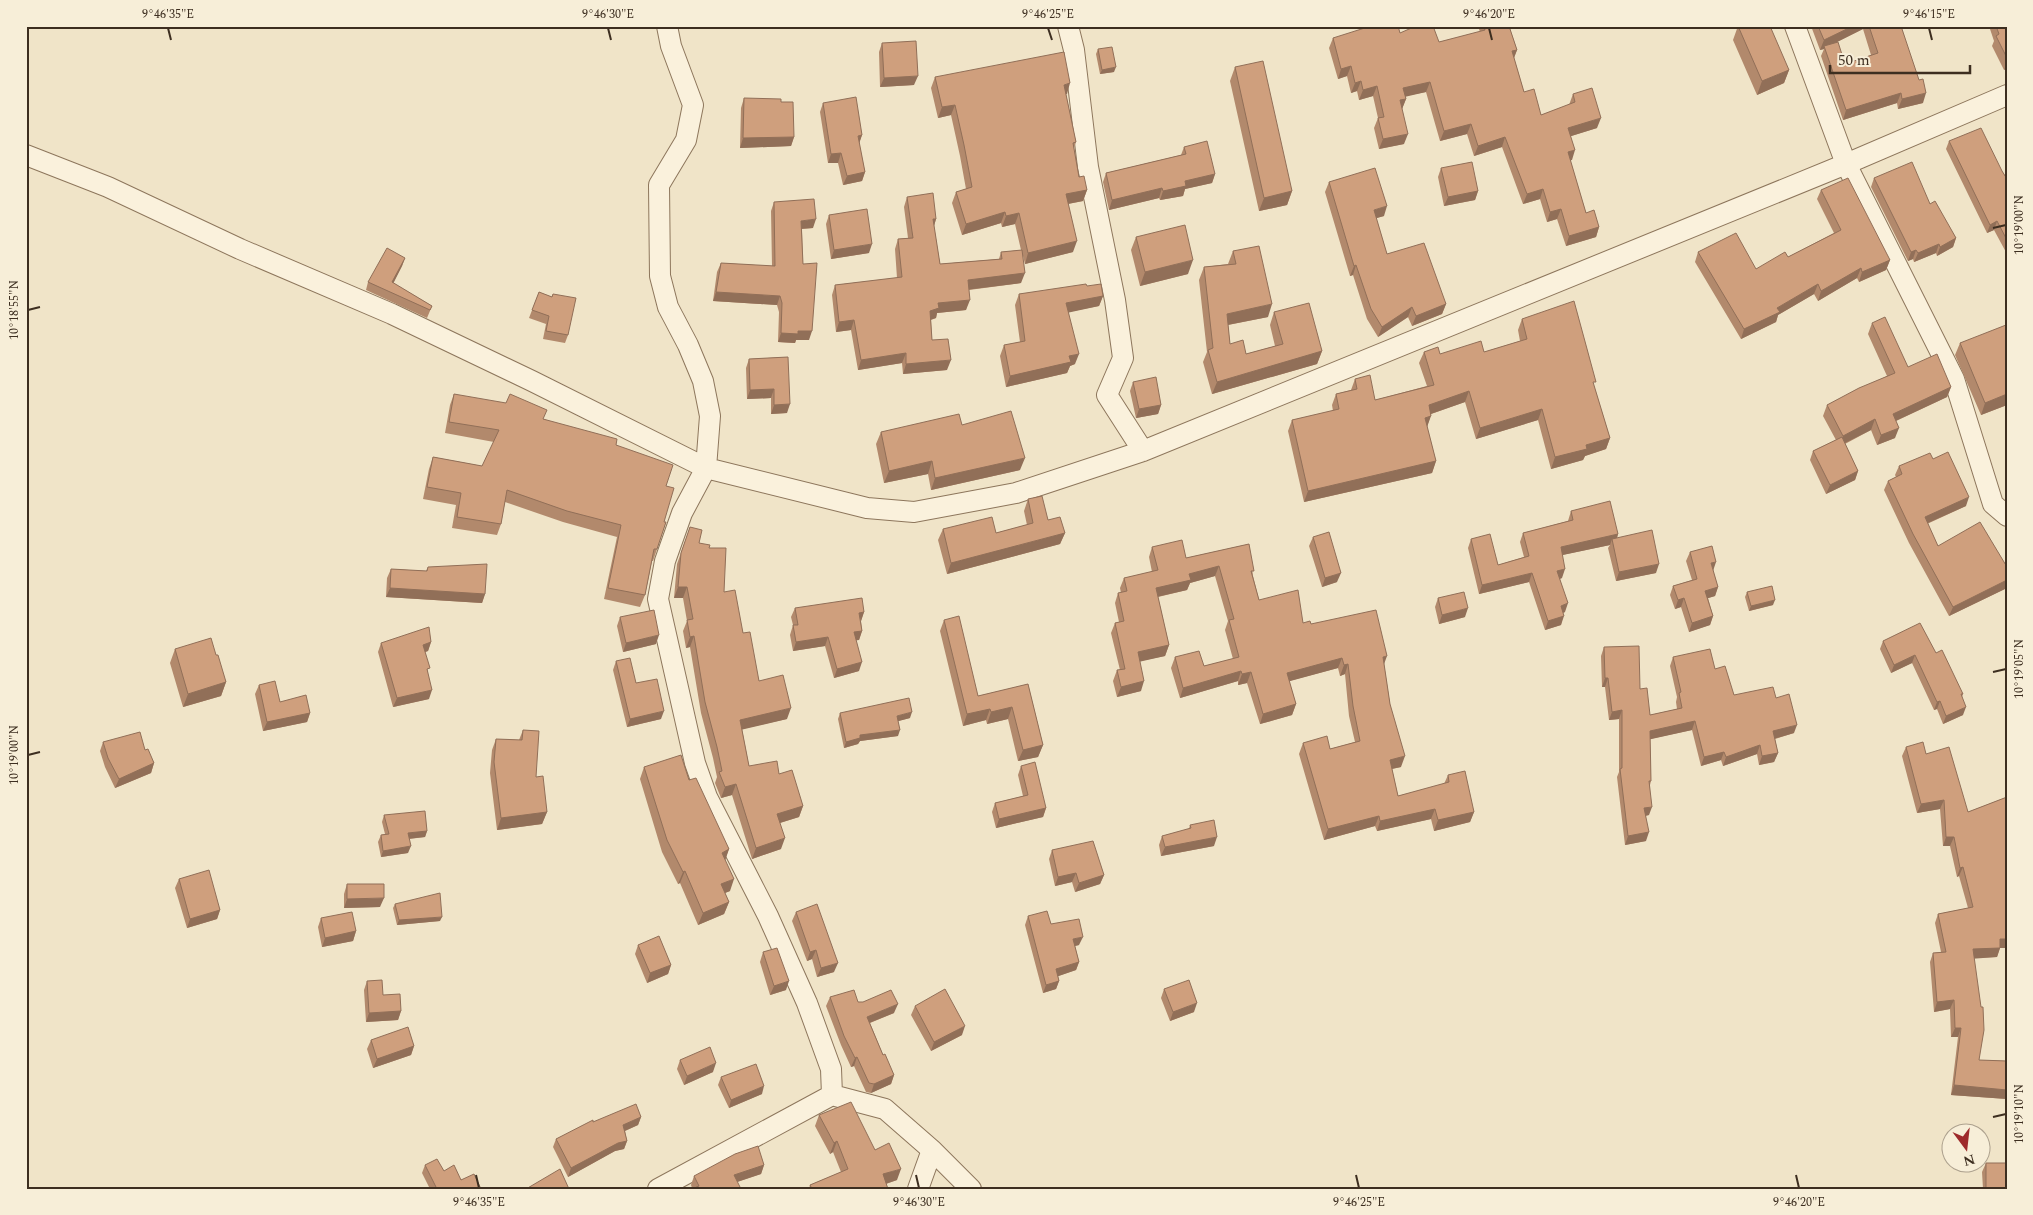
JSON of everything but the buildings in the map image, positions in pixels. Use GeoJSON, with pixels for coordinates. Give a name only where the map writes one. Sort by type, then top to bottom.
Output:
{"type":"FeatureCollection","features":[{"type":"Feature","properties":{"kind":"street"},"geometry":{"type":"LineString","coordinates":[[667,26],[671,46],[693,105],[686,140],[659,185],[660,276],[668,307],[688,344],[703,381],[710,416],[706,468],[682,513],[665,561],[658,599],[695,763],[704,788],[768,916],[807,1003],[830,1069],[832,1096]]}},
{"type":"Feature","properties":{"kind":"street"},"geometry":{"type":"LineString","coordinates":[[1068,26],[1074,50],[1088,167],[1115,300],[1123,358],[1107,396],[1143,451]]}},
{"type":"Feature","properties":{"kind":"street"},"geometry":{"type":"LineString","coordinates":[[1795,26],[1846,164],[1954,379],[1992,504],[2007,516]]}},
{"type":"Feature","properties":{"kind":"street"},"geometry":{"type":"LineString","coordinates":[[26,154],[108,187],[240,249],[392,314],[706,468],[867,508],[914,512],[1016,493],[1143,451],[1846,164],[2007,95]]}},
{"type":"Feature","properties":{"kind":"street"},"geometry":{"type":"LineString","coordinates":[[658,1189],[832,1096],[885,1109],[932,1150],[971,1189]]}},
{"type":"Feature","properties":{"kind":"street"},"geometry":{"type":"LineString","coordinates":[[918,1189],[932,1150]]}}]}
